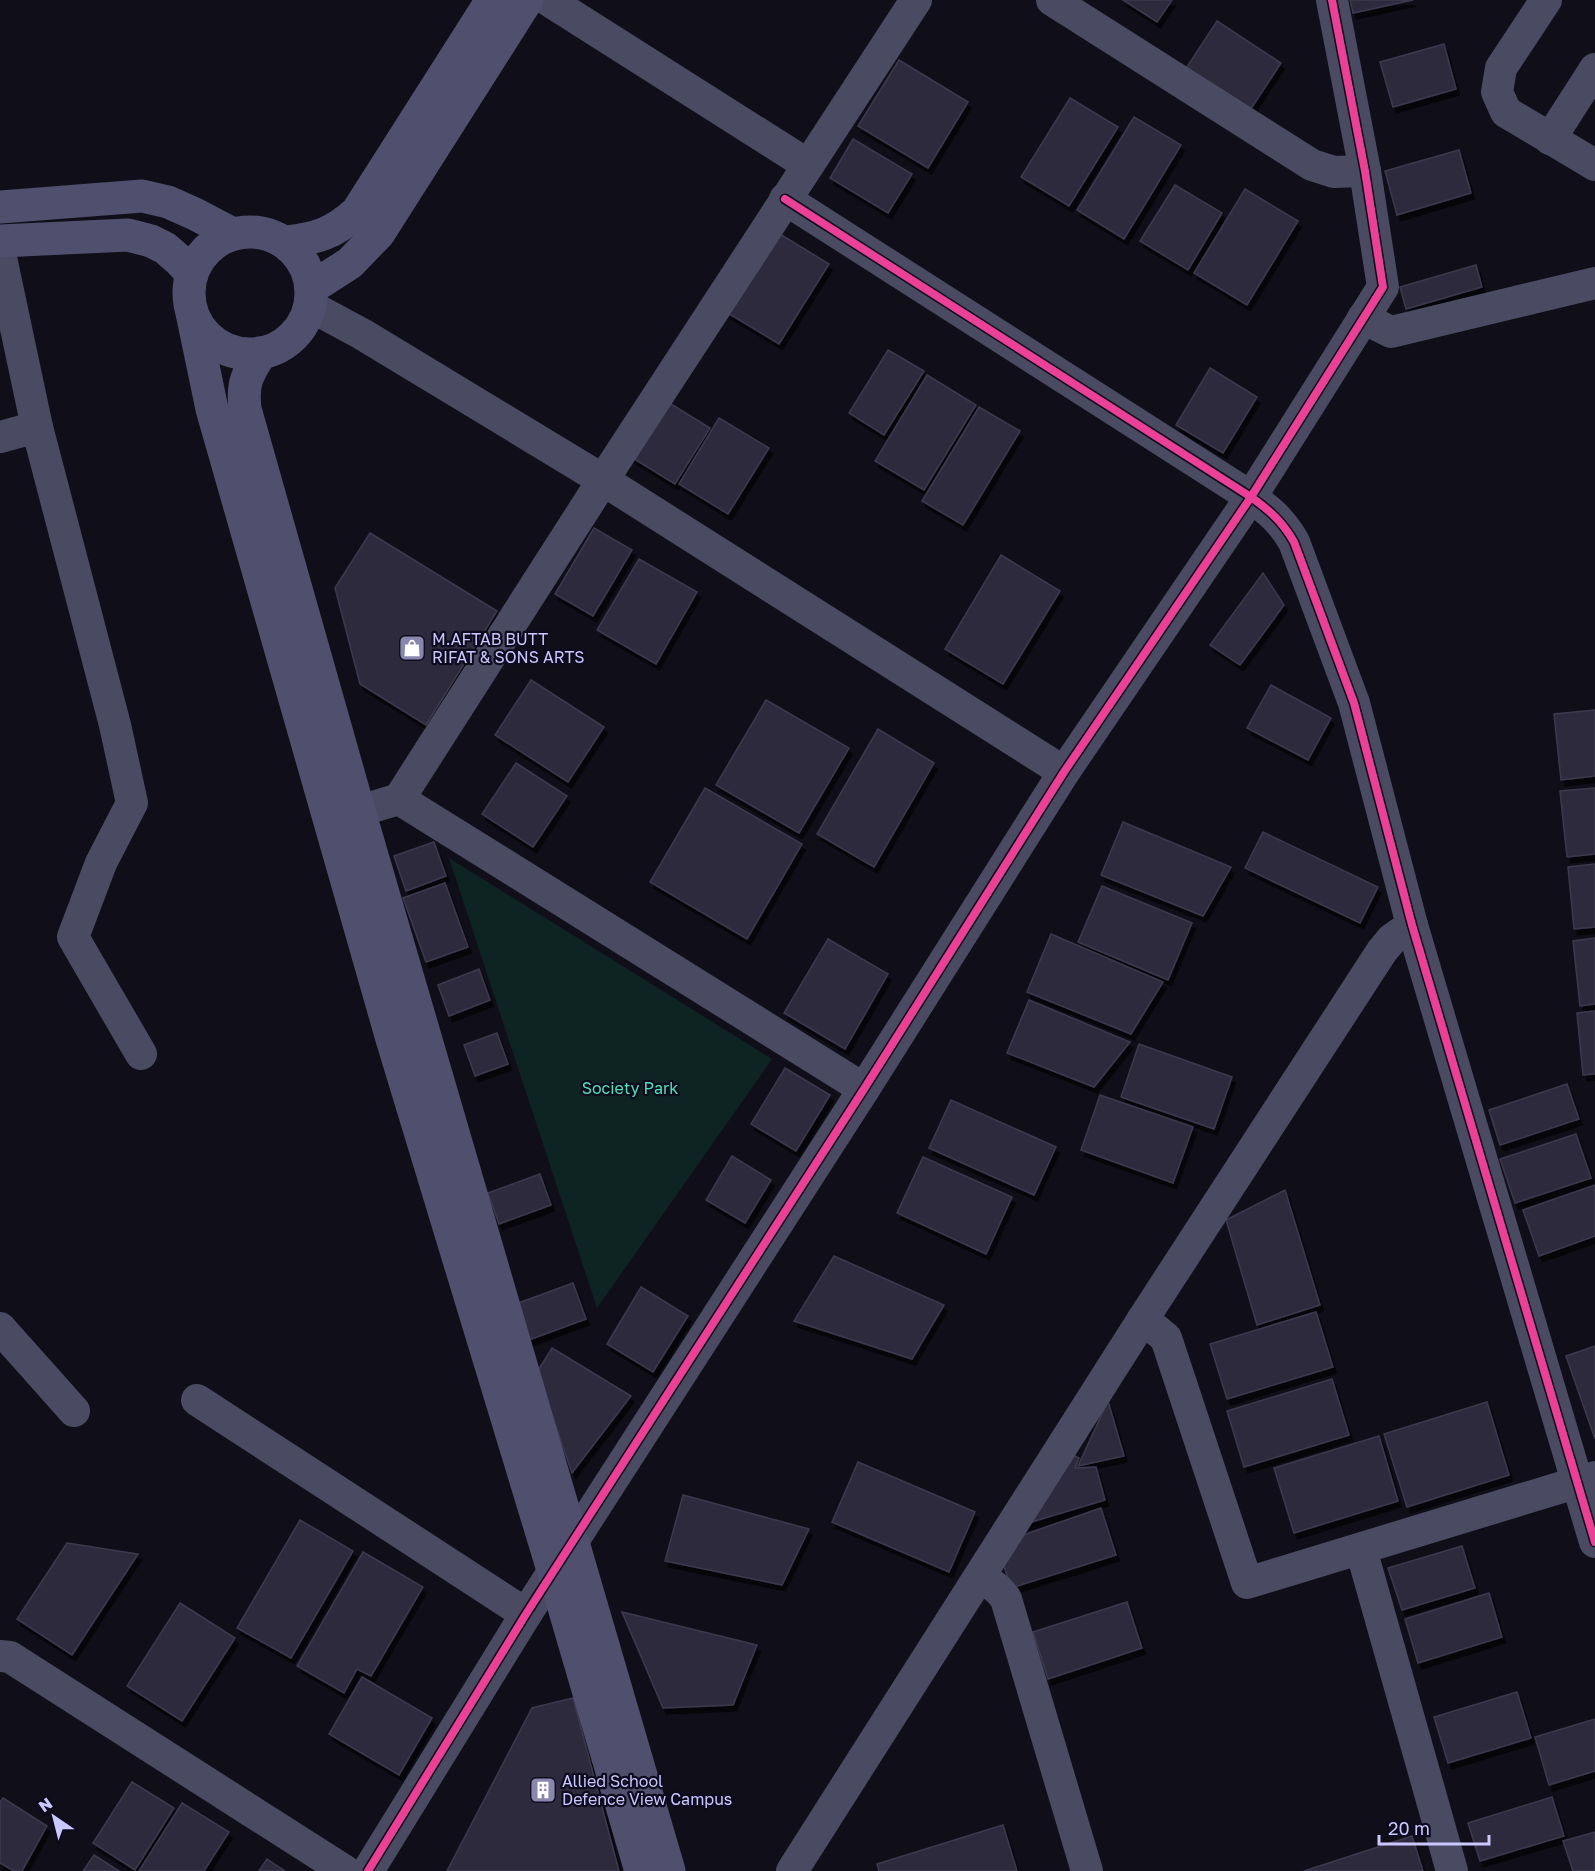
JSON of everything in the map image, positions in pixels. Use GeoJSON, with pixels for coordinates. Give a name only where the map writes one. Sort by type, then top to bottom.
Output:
{"type":"FeatureCollection","features":[{"type":"Feature","properties":{"kind":"street"},"geometry":{"type":"LineString","coordinates":[[286,243],[323,236],[334,231],[357,212],[492,0]]}},
{"type":"Feature","properties":{"kind":"street"},"geometry":{"type":"LineString","coordinates":[[311,297],[350,263],[379,233],[527,0]]}},
{"type":"Feature","properties":{"kind":"street"},"geometry":{"type":"LineString","coordinates":[[548,0],[808,165]]}},
{"type":"Feature","properties":{"kind":"street"},"geometry":{"type":"LineString","coordinates":[[359,811],[399,799],[603,480],[916,0]]}},
{"type":"Feature","properties":{"kind":"street"},"geometry":{"type":"LineString","coordinates":[[1052,0],[1312,165],[1334,172],[1365,171]]}},
{"type":"Feature","properties":{"kind":"street"},"geometry":{"type":"LineString","coordinates":[[368,1871],[526,1614],[864,1089],[1064,772],[1251,497],[1383,287],[1365,171],[1332,0]]}},
{"type":"Feature","properties":{"kind":"street"},"geometry":{"type":"LineString","coordinates":[[1546,0],[1501,68],[1497,92],[1506,112],[1595,165]]}},
{"type":"Feature","properties":{"kind":"street"},"geometry":{"type":"LineString","coordinates":[[1550,139],[1595,69]]}},
{"type":"Feature","properties":{"kind":"street"},"geometry":{"type":"LineString","coordinates":[[0,207],[142,196],[168,202],[233,234]]}},
{"type":"Feature","properties":{"kind":"street"},"geometry":{"type":"LineString","coordinates":[[785,199],[1251,497],[1272,512],[1285,526],[1294,542],[1318,603],[1354,703],[1412,926],[1586,1480],[1595,1542]]}},
{"type":"Feature","properties":{"kind":"street"},"geometry":{"type":"LineString","coordinates":[[192,313],[202,331],[219,346],[239,354],[261,353],[275,349],[298,332],[305,320],[311,297],[309,276],[296,251],[286,243],[269,234],[251,231],[233,234],[215,243],[201,256],[192,274],[189,293],[192,313],[212,409],[315,773],[392,1039],[554,1573],[641,1871]]}},
{"type":"Feature","properties":{"kind":"street"},"geometry":{"type":"LineString","coordinates":[[0,242],[128,235],[151,240],[165,248],[192,274]]}},
{"type":"Feature","properties":{"kind":"street"},"geometry":{"type":"LineString","coordinates":[[0,254],[37,427],[116,725],[132,803],[101,863],[73,937],[141,1054]]}},
{"type":"Feature","properties":{"kind":"street"},"geometry":{"type":"LineString","coordinates":[[1363,318],[1391,332],[1595,283]]}},
{"type":"Feature","properties":{"kind":"street"},"geometry":{"type":"LineString","coordinates":[[311,297],[362,334],[603,480],[1064,772]]}},
{"type":"Feature","properties":{"kind":"street"},"geometry":{"type":"LineString","coordinates":[[261,353],[244,384],[245,409],[359,811],[669,1871]]}},
{"type":"Feature","properties":{"kind":"street"},"geometry":{"type":"LineString","coordinates":[[0,437],[37,427]]}},
{"type":"Feature","properties":{"kind":"street"},"geometry":{"type":"LineString","coordinates":[[315,773],[346,763]]}},
{"type":"Feature","properties":{"kind":"street"},"geometry":{"type":"LineString","coordinates":[[399,799],[864,1089]]}},
{"type":"Feature","properties":{"kind":"street"},"geometry":{"type":"LineString","coordinates":[[792,1871],[1143,1319],[1382,951],[1392,939],[1412,926]]}},
{"type":"Feature","properties":{"kind":"street"},"geometry":{"type":"LineString","coordinates":[[1143,1319],[1166,1338],[1247,1583],[1586,1480]]}},
{"type":"Feature","properties":{"kind":"street"},"geometry":{"type":"LineString","coordinates":[[0,1328],[74,1411]]}},
{"type":"Feature","properties":{"kind":"street"},"geometry":{"type":"LineString","coordinates":[[197,1400],[526,1614]]}},
{"type":"Feature","properties":{"kind":"street"},"geometry":{"type":"LineString","coordinates":[[1361,1549],[1452,1871]]}},
{"type":"Feature","properties":{"kind":"street"},"geometry":{"type":"LineString","coordinates":[[980,1577],[994,1585],[1006,1599],[1087,1871]]}},
{"type":"Feature","properties":{"kind":"street"},"geometry":{"type":"LineString","coordinates":[[0,1656],[10,1657],[20,1663],[345,1871]]}},
{"type":"Feature","properties":{"kind":"green space","name":"Society Park"},"geometry":{"type":"Polygon","coordinates":[[[449,858],[772,1059],[597,1308],[449,858]]]}},
{"type":"Feature","properties":{"kind":"building"},"geometry":{"type":"Polygon","coordinates":[[[1123,0],[1172,0],[1157,22],[1123,0]]]}},
{"type":"Feature","properties":{"kind":"building"},"geometry":{"type":"Polygon","coordinates":[[[1350,0],[1413,0],[1353,13],[1350,0]]]}},
{"type":"Feature","properties":{"kind":"building"},"geometry":{"type":"Polygon","coordinates":[[[1217,21],[1281,63],[1245,118],[1181,76],[1217,21]]]}},
{"type":"Feature","properties":{"kind":"building"},"geometry":{"type":"Polygon","coordinates":[[[1444,44],[1456,89],[1393,107],[1380,62],[1444,44]]]}},
{"type":"Feature","properties":{"kind":"building"},"geometry":{"type":"Polygon","coordinates":[[[899,60],[968,102],[928,168],[858,126],[899,60]]]}},
{"type":"Feature","properties":{"kind":"building"},"geometry":{"type":"Polygon","coordinates":[[[1070,98],[1118,127],[1069,206],[1021,177],[1070,98]]]}},
{"type":"Feature","properties":{"kind":"building"},"geometry":{"type":"Polygon","coordinates":[[[1134,117],[1181,145],[1124,239],[1077,210],[1134,117]]]}},
{"type":"Feature","properties":{"kind":"building"},"geometry":{"type":"Polygon","coordinates":[[[853,139],[912,174],[888,213],[830,178],[853,139]]]}},
{"type":"Feature","properties":{"kind":"building"},"geometry":{"type":"Polygon","coordinates":[[[1459,150],[1471,193],[1397,215],[1385,171],[1459,150]]]}},
{"type":"Feature","properties":{"kind":"building"},"geometry":{"type":"Polygon","coordinates":[[[1175,185],[1222,213],[1188,270],[1140,241],[1175,185]]]}},
{"type":"Feature","properties":{"kind":"building"},"geometry":{"type":"Polygon","coordinates":[[[1245,189],[1298,221],[1247,305],[1194,273],[1245,189]]]}},
{"type":"Feature","properties":{"kind":"building"},"geometry":{"type":"Polygon","coordinates":[[[775,231],[829,264],[779,344],[726,312],[775,231]]]}},
{"type":"Feature","properties":{"kind":"building"},"geometry":{"type":"Polygon","coordinates":[[[1476,265],[1482,287],[1406,309],[1400,287],[1476,265]]]}},
{"type":"Feature","properties":{"kind":"building"},"geometry":{"type":"Polygon","coordinates":[[[888,350],[924,371],[884,435],[849,413],[888,350]]]}},
{"type":"Feature","properties":{"kind":"building"},"geometry":{"type":"Polygon","coordinates":[[[1210,368],[1257,397],[1223,453],[1176,425],[1210,368]]]}},
{"type":"Feature","properties":{"kind":"building"},"geometry":{"type":"Polygon","coordinates":[[[927,375],[976,405],[924,490],[875,461],[927,375]]]}},
{"type":"Feature","properties":{"kind":"building"},"geometry":{"type":"Polygon","coordinates":[[[666,401],[710,428],[675,484],[631,457],[666,401]]]}},
{"type":"Feature","properties":{"kind":"building"},"geometry":{"type":"Polygon","coordinates":[[[979,407],[1020,431],[963,525],[922,501],[979,407]]]}},
{"type":"Feature","properties":{"kind":"building"},"geometry":{"type":"Polygon","coordinates":[[[719,418],[769,448],[728,514],[679,484],[719,418]]]}},
{"type":"Feature","properties":{"kind":"building"},"geometry":{"type":"Polygon","coordinates":[[[594,528],[632,550],[593,616],[555,594],[594,528]]]}},
{"type":"Feature","properties":{"kind":"building","name":"M.AFTAB BUTT RIFAT & SONS ARTS"},"geometry":{"type":"Polygon","coordinates":[[[370,533],[497,611],[426,725],[360,684],[335,588],[370,533]]]}},
{"type":"Feature","properties":{"kind":"building"},"geometry":{"type":"Polygon","coordinates":[[[1001,555],[1060,591],[1003,684],[945,649],[1001,555]]]}},
{"type":"Feature","properties":{"kind":"building"},"geometry":{"type":"Polygon","coordinates":[[[639,559],[697,592],[656,664],[597,630],[639,559]]]}},
{"type":"Feature","properties":{"kind":"building"},"geometry":{"type":"Polygon","coordinates":[[[1263,573],[1284,605],[1240,665],[1210,645],[1263,573]]]}},
{"type":"Feature","properties":{"kind":"building"},"geometry":{"type":"Polygon","coordinates":[[[531,680],[604,727],[568,782],[495,735],[531,680]]]}},
{"type":"Feature","properties":{"kind":"building"},"geometry":{"type":"Polygon","coordinates":[[[1271,685],[1331,718],[1308,760],[1247,728],[1271,685]]]}},
{"type":"Feature","properties":{"kind":"building"},"geometry":{"type":"Polygon","coordinates":[[[766,700],[849,748],[799,833],[716,785],[766,700]]]}},
{"type":"Feature","properties":{"kind":"building"},"geometry":{"type":"Polygon","coordinates":[[[1595,710],[1595,776],[1561,780],[1554,714],[1595,710]]]}},
{"type":"Feature","properties":{"kind":"building"},"geometry":{"type":"Polygon","coordinates":[[[878,729],[934,763],[874,867],[817,834],[878,729]]]}},
{"type":"Feature","properties":{"kind":"building"},"geometry":{"type":"Polygon","coordinates":[[[516,763],[567,796],[533,847],[482,814],[516,763]]]}},
{"type":"Feature","properties":{"kind":"building"},"geometry":{"type":"Polygon","coordinates":[[[705,788],[802,844],[747,939],[650,882],[705,788]]]}},
{"type":"Feature","properties":{"kind":"building"},"geometry":{"type":"Polygon","coordinates":[[[1595,788],[1595,854],[1567,857],[1560,791],[1595,788]]]}},
{"type":"Feature","properties":{"kind":"building"},"geometry":{"type":"Polygon","coordinates":[[[1123,822],[1231,867],[1203,916],[1101,875],[1123,822]]]}},
{"type":"Feature","properties":{"kind":"building"},"geometry":{"type":"Polygon","coordinates":[[[1263,832],[1378,887],[1360,923],[1245,868],[1263,832]]]}},
{"type":"Feature","properties":{"kind":"building"},"geometry":{"type":"Polygon","coordinates":[[[434,842],[446,876],[406,891],[394,856],[434,842]]]}},
{"type":"Feature","properties":{"kind":"building"},"geometry":{"type":"Polygon","coordinates":[[[1595,864],[1595,927],[1574,929],[1568,867],[1595,864]]]}},
{"type":"Feature","properties":{"kind":"building"},"geometry":{"type":"Polygon","coordinates":[[[445,883],[468,947],[426,962],[403,898],[445,883]]]}},
{"type":"Feature","properties":{"kind":"building"},"geometry":{"type":"Polygon","coordinates":[[[1102,886],[1192,923],[1168,980],[1078,942],[1102,886]]]}},
{"type":"Feature","properties":{"kind":"building"},"geometry":{"type":"Polygon","coordinates":[[[1051,934],[1163,982],[1131,1034],[1027,992],[1051,934]]]}},
{"type":"Feature","properties":{"kind":"building"},"geometry":{"type":"Polygon","coordinates":[[[1595,938],[1595,1004],[1580,1006],[1573,941],[1595,938]]]}},
{"type":"Feature","properties":{"kind":"building"},"geometry":{"type":"Polygon","coordinates":[[[828,939],[888,974],[845,1049],[784,1013],[828,939]]]}},
{"type":"Feature","properties":{"kind":"building"},"geometry":{"type":"Polygon","coordinates":[[[479,969],[490,1000],[449,1016],[438,985],[479,969]]]}},
{"type":"Feature","properties":{"kind":"building"},"geometry":{"type":"Polygon","coordinates":[[[1029,1000],[1130,1042],[1094,1087],[1007,1053],[1029,1000]]]}},
{"type":"Feature","properties":{"kind":"building"},"geometry":{"type":"Polygon","coordinates":[[[1595,1011],[1595,1074],[1583,1075],[1577,1013],[1595,1011]]]}},
{"type":"Feature","properties":{"kind":"building"},"geometry":{"type":"Polygon","coordinates":[[[497,1033],[508,1064],[475,1076],[464,1045],[497,1033]]]}},
{"type":"Feature","properties":{"kind":"building"},"geometry":{"type":"Polygon","coordinates":[[[1139,1044],[1232,1077],[1214,1129],[1121,1097],[1139,1044]]]}},
{"type":"Feature","properties":{"kind":"building"},"geometry":{"type":"Polygon","coordinates":[[[785,1068],[830,1095],[796,1151],[751,1124],[785,1068]]]}},
{"type":"Feature","properties":{"kind":"building"},"geometry":{"type":"Polygon","coordinates":[[[1567,1084],[1579,1119],[1500,1145],[1489,1110],[1567,1084]]]}},
{"type":"Feature","properties":{"kind":"building"},"geometry":{"type":"Polygon","coordinates":[[[1100,1095],[1193,1127],[1173,1183],[1081,1150],[1100,1095]]]}},
{"type":"Feature","properties":{"kind":"building"},"geometry":{"type":"Polygon","coordinates":[[[951,1100],[1056,1147],[1034,1195],[929,1148],[951,1100]]]}},
{"type":"Feature","properties":{"kind":"building"},"geometry":{"type":"Polygon","coordinates":[[[1576,1134],[1591,1178],[1515,1203],[1500,1159],[1576,1134]]]}},
{"type":"Feature","properties":{"kind":"building"},"geometry":{"type":"Polygon","coordinates":[[[732,1156],[771,1180],[745,1223],[706,1200],[732,1156]]]}},
{"type":"Feature","properties":{"kind":"building"},"geometry":{"type":"Polygon","coordinates":[[[923,1157],[1012,1197],[986,1254],[897,1213],[923,1157]]]}},
{"type":"Feature","properties":{"kind":"building"},"geometry":{"type":"Polygon","coordinates":[[[540,1174],[551,1205],[499,1224],[488,1193],[540,1174]]]}},
{"type":"Feature","properties":{"kind":"building"},"geometry":{"type":"Polygon","coordinates":[[[1595,1185],[1595,1236],[1539,1256],[1523,1210],[1595,1185]]]}},
{"type":"Feature","properties":{"kind":"building"},"geometry":{"type":"Polygon","coordinates":[[[1285,1190],[1320,1305],[1257,1325],[1226,1220],[1285,1190]]]}},
{"type":"Feature","properties":{"kind":"building"},"geometry":{"type":"Polygon","coordinates":[[[834,1256],[944,1305],[912,1359],[794,1321],[834,1256]]]}},
{"type":"Feature","properties":{"kind":"building"},"geometry":{"type":"Polygon","coordinates":[[[573,1283],[586,1319],[526,1341],[513,1305],[573,1283]]]}},
{"type":"Feature","properties":{"kind":"building"},"geometry":{"type":"Polygon","coordinates":[[[641,1287],[688,1316],[653,1372],[607,1344],[641,1287]]]}},
{"type":"Feature","properties":{"kind":"building"},"geometry":{"type":"Polygon","coordinates":[[[1316,1312],[1333,1367],[1227,1399],[1210,1344],[1316,1312]]]}},
{"type":"Feature","properties":{"kind":"building"},"geometry":{"type":"Polygon","coordinates":[[[1595,1346],[1595,1439],[1566,1356],[1595,1346]]]}},
{"type":"Feature","properties":{"kind":"building"},"geometry":{"type":"Polygon","coordinates":[[[552,1348],[631,1396],[572,1473],[537,1372],[552,1348]]]}},
{"type":"Feature","properties":{"kind":"building"},"geometry":{"type":"Polygon","coordinates":[[[1332,1379],[1349,1435],[1244,1467],[1227,1411],[1332,1379]]]}},
{"type":"Feature","properties":{"kind":"building"},"geometry":{"type":"Polygon","coordinates":[[[1108,1401],[1124,1456],[1078,1466],[1108,1401]]]}},
{"type":"Feature","properties":{"kind":"building"},"geometry":{"type":"Polygon","coordinates":[[[1487,1402],[1509,1475],[1407,1507],[1384,1434],[1487,1402]]]}},
{"type":"Feature","properties":{"kind":"building"},"geometry":{"type":"Polygon","coordinates":[[[1379,1436],[1398,1501],[1294,1533],[1274,1468],[1379,1436]]]}},
{"type":"Feature","properties":{"kind":"building"},"geometry":{"type":"Polygon","coordinates":[[[1066,1451],[1079,1458],[1075,1468],[1096,1467],[1105,1500],[1025,1524],[1066,1451]]]}},
{"type":"Feature","properties":{"kind":"building"},"geometry":{"type":"Polygon","coordinates":[[[858,1462],[975,1512],[949,1572],[832,1522],[858,1462]]]}},
{"type":"Feature","properties":{"kind":"building"},"geometry":{"type":"Polygon","coordinates":[[[683,1495],[809,1529],[782,1585],[665,1561],[683,1495]]]}},
{"type":"Feature","properties":{"kind":"building"},"geometry":{"type":"Polygon","coordinates":[[[1101,1508],[1116,1555],[1011,1588],[1000,1554],[1026,1534],[1101,1508]]]}},
{"type":"Feature","properties":{"kind":"building"},"geometry":{"type":"Polygon","coordinates":[[[300,1520],[353,1551],[291,1658],[237,1628],[300,1520]]]}},
{"type":"Feature","properties":{"kind":"building"},"geometry":{"type":"Polygon","coordinates":[[[67,1543],[138,1554],[72,1655],[17,1619],[67,1543]]]}},
{"type":"Feature","properties":{"kind":"building"},"geometry":{"type":"Polygon","coordinates":[[[1462,1546],[1475,1588],[1402,1610],[1388,1568],[1462,1546]]]}},
{"type":"Feature","properties":{"kind":"building"},"geometry":{"type":"Polygon","coordinates":[[[363,1552],[423,1587],[371,1676],[357,1669],[344,1693],[297,1666],[363,1552]]]}},
{"type":"Feature","properties":{"kind":"building"},"geometry":{"type":"Polygon","coordinates":[[[1489,1593],[1502,1637],[1418,1663],[1405,1619],[1489,1593]]]}},
{"type":"Feature","properties":{"kind":"building"},"geometry":{"type":"Polygon","coordinates":[[[1127,1602],[1142,1648],[1048,1679],[1033,1632],[1127,1602]]]}},
{"type":"Feature","properties":{"kind":"building"},"geometry":{"type":"Polygon","coordinates":[[[180,1603],[235,1638],[182,1721],[127,1686],[180,1603]]]}},
{"type":"Feature","properties":{"kind":"building"},"geometry":{"type":"Polygon","coordinates":[[[622,1612],[757,1645],[733,1705],[663,1708],[622,1612]]]}},
{"type":"Feature","properties":{"kind":"building"},"geometry":{"type":"Polygon","coordinates":[[[362,1677],[432,1718],[399,1775],[329,1734],[362,1677]]]}},
{"type":"Feature","properties":{"kind":"building"},"geometry":{"type":"Polygon","coordinates":[[[1517,1692],[1531,1738],[1448,1763],[1434,1717],[1517,1692]]]}},
{"type":"Feature","properties":{"kind":"building","name":"Allied School Defence View Campus"},"geometry":{"type":"Polygon","coordinates":[[[573,1698],[619,1871],[447,1871],[532,1708],[573,1698]]]}},
{"type":"Feature","properties":{"kind":"building"},"geometry":{"type":"Polygon","coordinates":[[[1595,1719],[1595,1771],[1549,1785],[1535,1737],[1595,1719]]]}},
{"type":"Feature","properties":{"kind":"building"},"geometry":{"type":"Polygon","coordinates":[[[132,1782],[174,1808],[135,1870],[93,1843],[132,1782]]]}},
{"type":"Feature","properties":{"kind":"building"},"geometry":{"type":"Polygon","coordinates":[[[1552,1797],[1564,1836],[1480,1861],[1468,1823],[1552,1797]]]}},
{"type":"Feature","properties":{"kind":"building"},"geometry":{"type":"Polygon","coordinates":[[[3,1798],[47,1826],[22,1871],[14,1871],[0,1863],[0,1802],[3,1798]]]}},
{"type":"Feature","properties":{"kind":"building"},"geometry":{"type":"Polygon","coordinates":[[[182,1803],[229,1832],[204,1871],[139,1871],[182,1803]]]}},
{"type":"Feature","properties":{"kind":"building"},"geometry":{"type":"Polygon","coordinates":[[[1003,1825],[1017,1871],[879,1871],[877,1864],[1003,1825]]]}},
{"type":"Feature","properties":{"kind":"building"},"geometry":{"type":"Polygon","coordinates":[[[1595,1832],[1595,1871],[1573,1871],[1563,1841],[1595,1832]]]}},
{"type":"Feature","properties":{"kind":"building"},"geometry":{"type":"Polygon","coordinates":[[[1412,1836],[1423,1871],[1304,1871],[1412,1836]]]}},
{"type":"Feature","properties":{"kind":"building"},"geometry":{"type":"Polygon","coordinates":[[[94,1855],[119,1871],[83,1871],[94,1855]]]}},
{"type":"Feature","properties":{"kind":"building"},"geometry":{"type":"Polygon","coordinates":[[[267,1859],[285,1871],[259,1871],[267,1859]]]}},
{"type":"Feature","properties":{"kind":"cycle path"},"geometry":{"type":"LineString","coordinates":[[368,1871],[526,1614],[864,1089],[1064,772],[1251,497],[1383,287],[1365,171],[1332,0]]}},
{"type":"Feature","properties":{"kind":"cycle path"},"geometry":{"type":"LineString","coordinates":[[785,199],[1251,497],[1275,517],[1294,542],[1354,703],[1412,925],[1595,1542]]}},
{"type":"Feature","properties":{"kind":"place","name":"M.AFTAB BUTT RIFAT & SONS ARTS"},"geometry":{"type":"Point","coordinates":[412,648]}},
{"type":"Feature","properties":{"kind":"place","name":"Allied School Defence View Campus"},"geometry":{"type":"Point","coordinates":[543,1790]}}]}
